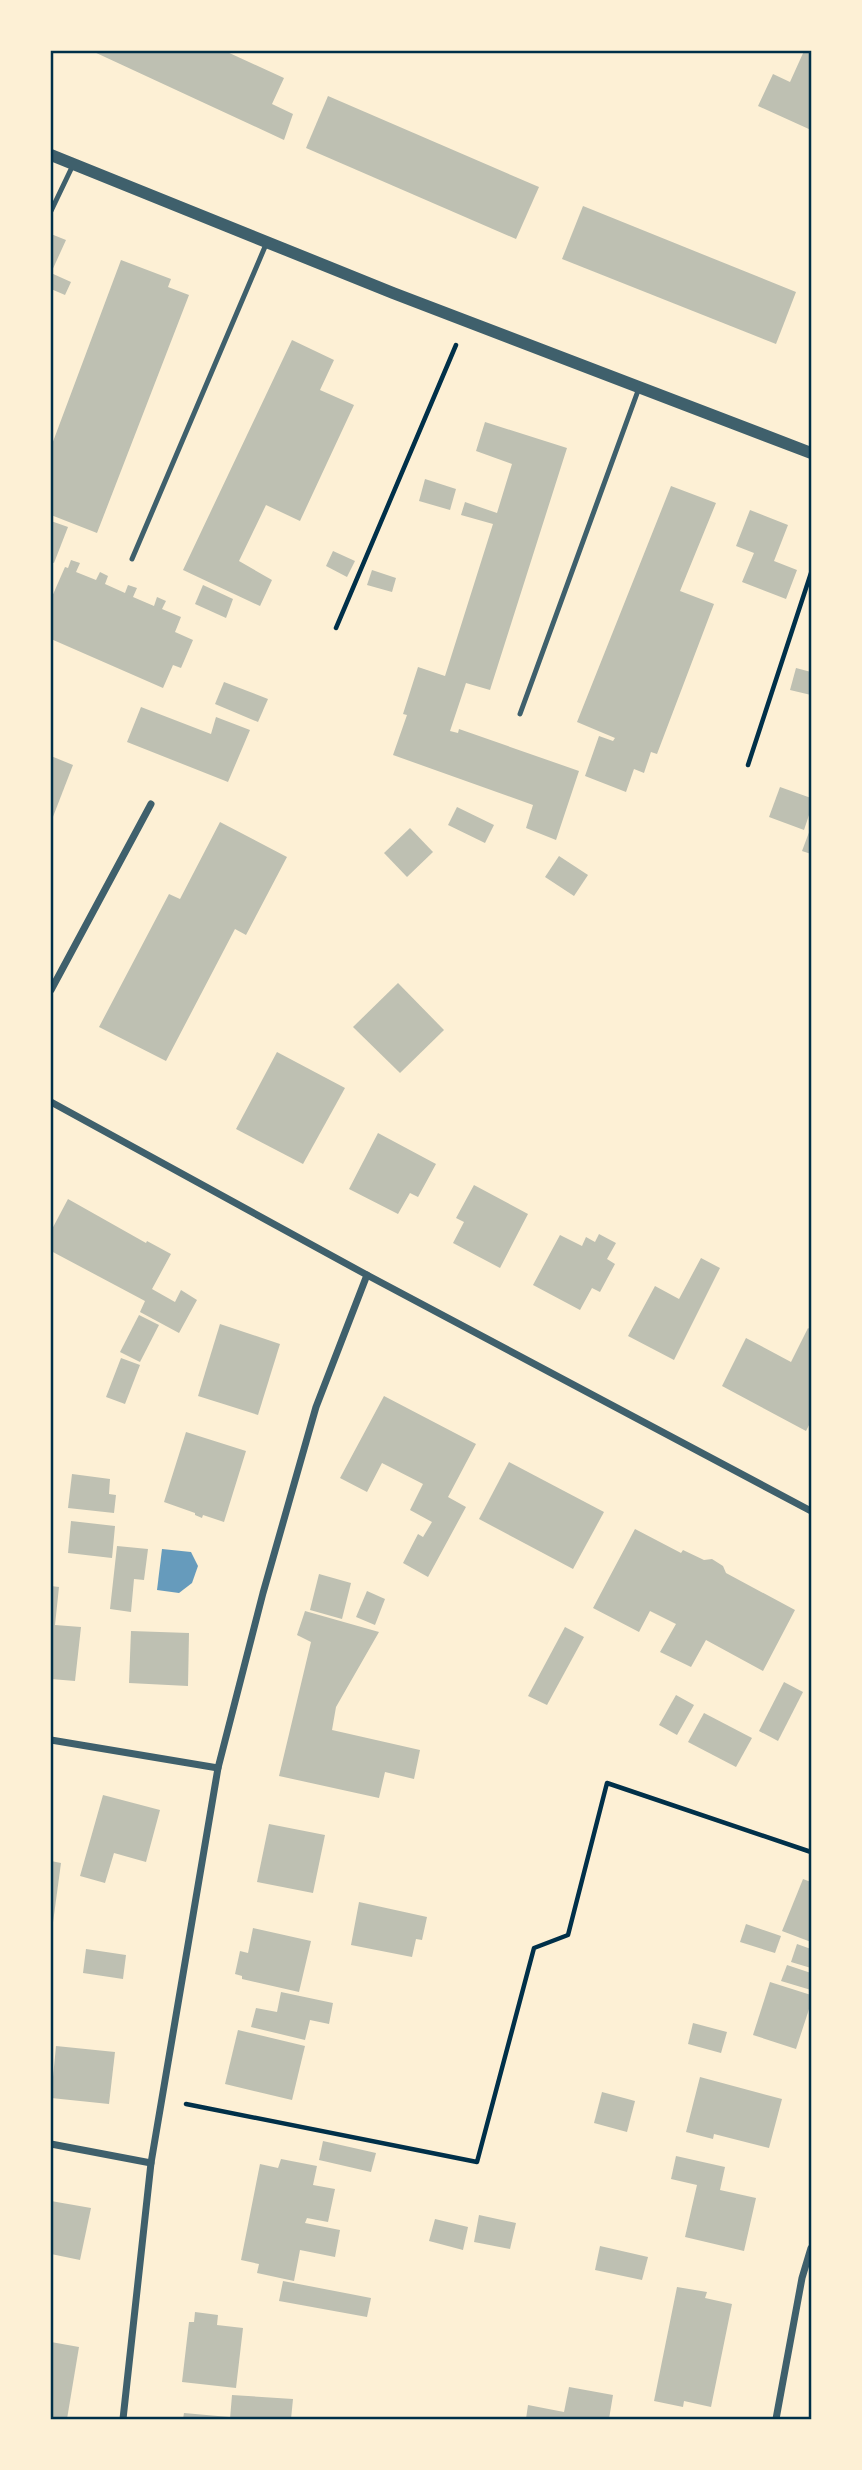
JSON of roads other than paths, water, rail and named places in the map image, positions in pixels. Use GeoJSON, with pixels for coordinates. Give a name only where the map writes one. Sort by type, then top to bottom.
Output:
{"type":"FeatureCollection","features":[{"type":"Feature","properties":{"kind":"street"},"geometry":{"type":"LineString","coordinates":[[51,155],[466,321],[811,453]]}},
{"type":"Feature","properties":{"kind":"street"},"geometry":{"type":"LineString","coordinates":[[51,990],[151,804]]}},
{"type":"Feature","properties":{"kind":"street"},"geometry":{"type":"LineString","coordinates":[[51,1102],[367,1275],[811,1511]]}},
{"type":"Feature","properties":{"kind":"street"},"geometry":{"type":"LineString","coordinates":[[123,2419],[151,2163],[218,1768],[263,1593],[316,1407],[367,1275]]}},
{"type":"Feature","properties":{"kind":"street"},"geometry":{"type":"LineString","coordinates":[[51,1740],[218,1768]]}},
{"type":"Feature","properties":{"kind":"street"},"geometry":{"type":"LineString","coordinates":[[51,2144],[151,2163]]}},
{"type":"Feature","properties":{"kind":"street"},"geometry":{"type":"LineString","coordinates":[[776,2419],[811,2248]]}},
{"type":"Feature","properties":{"kind":"lane"},"geometry":{"type":"LineString","coordinates":[[51,211],[74,164]]}},
{"type":"Feature","properties":{"kind":"lane"},"geometry":{"type":"LineString","coordinates":[[132,559],[267,242]]}},
{"type":"Feature","properties":{"kind":"lane"},"geometry":{"type":"LineString","coordinates":[[520,714],[639,387]]}},
{"type":"Feature","properties":{"kind":"water"},"geometry":{"type":"Polygon","coordinates":[[[162,1549],[191,1552],[198,1566],[192,1583],[179,1593],[157,1590],[162,1549]]]}}]}
